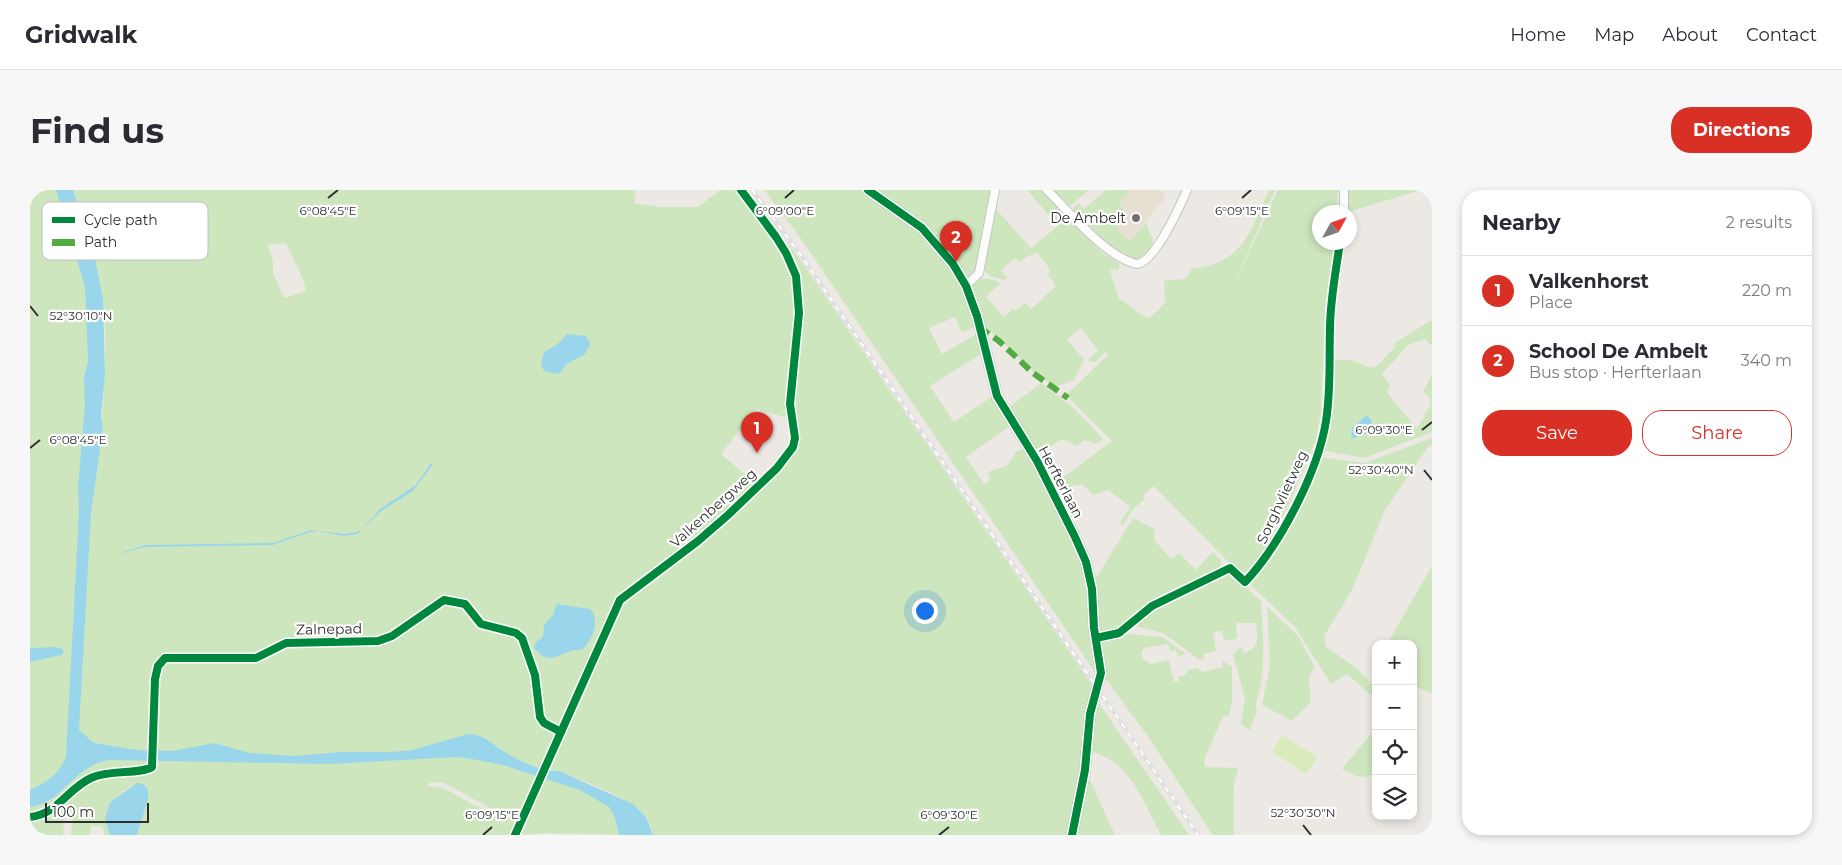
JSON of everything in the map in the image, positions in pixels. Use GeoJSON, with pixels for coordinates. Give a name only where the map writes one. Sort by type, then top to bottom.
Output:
{"type":"FeatureCollection","features":[{"type":"Feature","properties":{"kind":"street","name":"Valkenbergweg"},"geometry":{"type":"LineString","coordinates":[[546,768],[620,600],[698,541],[728,515],[781,464],[793,447],[795,438],[790,404],[799,307],[796,276],[781,245],[741,190]]}},
{"type":"Feature","properties":{"kind":"street","name":"Herfterlaan"},"geometry":{"type":"LineString","coordinates":[[868,190],[922,228],[953,264],[966,286],[977,316],[998,396],[1037,462],[1076,536],[1086,562],[1092,589],[1100,678],[1090,714],[1085,770],[1072,835]]}},
{"type":"Feature","properties":{"kind":"street"},"geometry":{"type":"LineString","coordinates":[[966,286],[979,273],[995,190]]}},
{"type":"Feature","properties":{"kind":"street"},"geometry":{"type":"LineString","coordinates":[[1047,190],[1110,251],[1129,262],[1137,264],[1149,257],[1175,216],[1187,190]]}},
{"type":"Feature","properties":{"kind":"street"},"geometry":{"type":"LineString","coordinates":[[1344,190],[1344,205]]}},
{"type":"Feature","properties":{"kind":"street","name":"Sorghvlietweg"},"geometry":{"type":"LineString","coordinates":[[1096,638],[1119,633],[1152,606],[1230,568],[1244,582],[1270,553],[1313,465],[1323,432],[1329,389],[1331,311],[1339,250]]}},
{"type":"Feature","properties":{"kind":"shaded area","name":"De Ambelt"},"geometry":{"type":"Polygon","coordinates":[[[1127,190],[1161,190],[1165,198],[1130,241],[1117,230],[1123,209],[1119,203],[1129,192],[1127,190]]]}},
{"type":"Feature","properties":{"kind":"green space"},"geometry":{"type":"Polygon","coordinates":[[[30,190],[64,190],[67,202],[42,202],[42,260],[82,260],[91,298],[97,474],[103,402],[105,329],[100,281],[95,260],[208,260],[208,202],[77,202],[73,190],[636,190],[634,203],[659,207],[698,207],[720,190],[737,190],[755,211],[790,266],[797,301],[785,417],[756,409],[721,454],[748,477],[753,473],[761,481],[695,540],[615,605],[524,810],[490,808],[444,783],[431,782],[427,786],[443,788],[489,813],[522,814],[513,835],[129,835],[137,783],[111,803],[106,816],[110,835],[105,835],[102,827],[91,826],[89,835],[71,835],[73,812],[65,811],[63,835],[30,835],[30,819],[50,813],[91,780],[111,772],[143,773],[144,770],[118,770],[93,776],[78,785],[51,808],[30,816],[30,807],[48,800],[77,774],[94,763],[106,760],[145,761],[85,757],[30,799],[30,190]],[[286,243],[268,245],[273,262],[273,273],[284,298],[306,291],[286,243]]]}},
{"type":"Feature","properties":{"kind":"green space"},"geometry":{"type":"Polygon","coordinates":[[[743,190],[747,190],[752,195],[801,261],[1094,688],[1082,769],[1068,835],[653,835],[647,819],[627,802],[585,781],[547,770],[620,603],[668,566],[792,453],[798,279],[743,190]]]}},
{"type":"Feature","properties":{"kind":"green space"},"geometry":{"type":"Polygon","coordinates":[[[764,190],[865,190],[917,227],[957,276],[976,326],[962,333],[955,317],[929,328],[942,354],[977,334],[981,354],[930,386],[954,422],[993,396],[1010,426],[966,457],[984,484],[991,479],[988,475],[990,471],[1007,466],[1017,451],[1024,449],[1053,498],[1086,573],[1098,677],[795,230],[764,190]]]}},
{"type":"Feature","properties":{"kind":"green space"},"geometry":{"type":"Polygon","coordinates":[[[874,190],[991,190],[974,274],[968,279],[959,268],[874,190]]]}},
{"type":"Feature","properties":{"kind":"green space"},"geometry":{"type":"Polygon","coordinates":[[[1027,190],[1045,190],[1085,230],[1082,233],[1105,255],[1119,263],[1119,269],[1110,270],[1119,299],[1150,318],[1165,303],[1164,281],[1185,279],[1192,269],[1209,266],[1223,260],[1243,243],[1257,219],[1269,190],[1275,190],[1230,294],[1278,190],[1338,190],[1337,205],[1312,205],[1312,250],[1333,250],[1325,309],[1321,413],[1316,440],[1290,502],[1258,564],[1249,573],[1238,572],[1154,486],[1143,496],[1145,499],[1134,508],[1123,525],[1120,523],[1130,506],[1108,490],[1093,495],[1083,485],[1074,485],[1063,494],[1074,518],[1071,520],[1053,485],[1112,441],[1066,395],[1108,355],[1105,352],[1095,362],[1089,361],[1088,359],[1098,351],[1081,328],[1067,339],[1084,360],[1074,380],[1056,387],[1036,374],[982,323],[971,289],[977,282],[985,279],[1001,283],[986,297],[1004,317],[1013,309],[1016,311],[1025,303],[1031,309],[1056,286],[1048,275],[1050,269],[1037,253],[1028,256],[1020,262],[1015,258],[1001,270],[1007,278],[1005,280],[990,276],[983,270],[993,206],[1031,248],[1058,226],[1027,190]]]}},
{"type":"Feature","properties":{"kind":"green space"},"geometry":{"type":"Polygon","coordinates":[[[1051,190],[1089,190],[1069,207],[1051,190]]]}},
{"type":"Feature","properties":{"kind":"green space"},"geometry":{"type":"Polygon","coordinates":[[[1106,190],[1127,190],[1129,192],[1119,203],[1123,209],[1117,230],[1130,241],[1146,223],[1153,241],[1146,256],[1134,261],[1105,244],[1072,210],[1078,203],[1084,209],[1106,190]]]}},
{"type":"Feature","properties":{"kind":"green space"},"geometry":{"type":"Polygon","coordinates":[[[1347,190],[1421,190],[1357,209],[1357,205],[1348,205],[1347,190]]]}},
{"type":"Feature","properties":{"kind":"green space"},"geometry":{"type":"Polygon","coordinates":[[[1432,320],[1432,346],[1425,339],[1408,345],[1382,374],[1390,385],[1387,393],[1417,429],[1431,404],[1428,395],[1423,392],[1432,374],[1432,432],[1364,458],[1320,450],[1332,360],[1351,360],[1371,368],[1378,365],[1395,347],[1393,344],[1432,320]]]}},
{"type":"Feature","properties":{"kind":"green space"},"geometry":{"type":"Polygon","coordinates":[[[1041,383],[1076,410],[1103,439],[1096,444],[1084,440],[1077,446],[1062,439],[1036,456],[1008,408],[1041,383]]]}},
{"type":"Feature","properties":{"kind":"green space"},"geometry":{"type":"Polygon","coordinates":[[[1432,438],[1432,446],[1428,447],[1385,510],[1352,590],[1324,636],[1326,647],[1355,667],[1372,685],[1371,695],[1347,674],[1331,684],[1295,627],[1252,586],[1252,578],[1276,548],[1319,457],[1364,463],[1432,438]]]}},
{"type":"Feature","properties":{"kind":"green space"},"geometry":{"type":"Polygon","coordinates":[[[1133,518],[1154,529],[1155,541],[1171,559],[1179,553],[1196,570],[1213,552],[1221,561],[1221,567],[1187,585],[1121,630],[1102,633],[1098,629],[1095,580],[1133,518]]]}},
{"type":"Feature","properties":{"kind":"green space"},"geometry":{"type":"Polygon","coordinates":[[[1432,566],[1432,694],[1417,687],[1417,640],[1389,640],[1432,566]]]}},
{"type":"Feature","properties":{"kind":"green space"},"geometry":{"type":"Polygon","coordinates":[[[1228,571],[1261,601],[1263,668],[1255,707],[1257,710],[1250,731],[1241,724],[1245,699],[1233,654],[1240,647],[1246,653],[1254,647],[1257,641],[1256,623],[1236,623],[1237,639],[1224,640],[1222,631],[1213,632],[1216,651],[1203,654],[1204,659],[1200,660],[1163,633],[1136,626],[1150,611],[1163,603],[1228,571]]]}},
{"type":"Feature","properties":{"kind":"green space"},"geometry":{"type":"Polygon","coordinates":[[[1267,606],[1298,636],[1315,667],[1309,679],[1311,702],[1292,721],[1262,705],[1270,666],[1267,606]]]}},
{"type":"Feature","properties":{"kind":"green space"},"geometry":{"type":"Polygon","coordinates":[[[1127,634],[1162,637],[1186,654],[1178,656],[1176,650],[1170,651],[1168,644],[1145,648],[1142,651],[1142,658],[1151,664],[1169,660],[1174,682],[1179,681],[1178,677],[1187,674],[1187,670],[1197,668],[1203,672],[1223,667],[1222,660],[1232,667],[1232,701],[1229,717],[1223,716],[1204,760],[1205,767],[1238,768],[1234,786],[1234,835],[1213,835],[1147,735],[1104,677],[1101,643],[1104,640],[1127,634]]]}},
{"type":"Feature","properties":{"kind":"green space"},"geometry":{"type":"Polygon","coordinates":[[[1096,699],[1189,835],[1161,835],[1141,796],[1126,774],[1116,764],[1090,751],[1096,699]]]}},
{"type":"Feature","properties":{"kind":"green space"},"geometry":{"type":"Polygon","coordinates":[[[1372,733],[1372,772],[1369,777],[1356,776],[1342,769],[1372,733]]]}},
{"type":"Feature","properties":{"kind":"green space"},"geometry":{"type":"Polygon","coordinates":[[[1282,735],[1317,757],[1306,774],[1272,752],[1282,735]]]}},
{"type":"Feature","properties":{"kind":"green space"},"geometry":{"type":"Polygon","coordinates":[[[1087,774],[1115,835],[1074,835],[1087,774]]]}},
{"type":"Feature","properties":{"kind":"green space"},"geometry":{"type":"Polygon","coordinates":[[[543,777],[581,790],[608,806],[613,812],[619,835],[544,833],[517,835],[543,777]]]}},
{"type":"Feature","properties":{"kind":"water"},"geometry":{"type":"Polygon","coordinates":[[[56,190],[73,190],[77,202],[60,202],[56,190]]]}},
{"type":"Feature","properties":{"kind":"water"},"geometry":{"type":"Polygon","coordinates":[[[77,260],[95,260],[103,298],[105,375],[101,415],[103,428],[91,513],[79,730],[94,743],[138,750],[172,751],[214,743],[250,753],[294,756],[340,752],[412,750],[473,734],[483,737],[503,751],[529,765],[544,770],[559,771],[633,804],[646,817],[653,835],[619,835],[615,818],[609,807],[580,790],[506,766],[457,757],[330,764],[109,760],[86,769],[51,799],[30,807],[30,790],[52,777],[61,768],[66,756],[79,512],[78,487],[85,405],[84,377],[88,361],[85,287],[77,260]]]}},
{"type":"Feature","properties":{"kind":"water"},"geometry":{"type":"Polygon","coordinates":[[[567,334],[586,336],[590,344],[587,351],[567,364],[559,374],[544,371],[541,364],[544,352],[558,344],[567,334]]]}},
{"type":"Feature","properties":{"kind":"water"},"geometry":{"type":"Polygon","coordinates":[[[1367,415],[1372,421],[1371,432],[1361,433],[1356,438],[1351,438],[1352,428],[1367,415]]]}},
{"type":"Feature","properties":{"kind":"water"},"geometry":{"type":"Polygon","coordinates":[[[431,463],[434,463],[413,491],[381,511],[357,534],[344,536],[318,531],[273,545],[145,547],[109,556],[146,545],[274,543],[311,530],[345,534],[356,532],[362,529],[380,509],[416,485],[431,463]]]}},
{"type":"Feature","properties":{"kind":"water"},"geometry":{"type":"Polygon","coordinates":[[[557,604],[590,609],[595,619],[594,630],[583,649],[572,650],[556,657],[547,658],[534,648],[536,642],[543,637],[544,625],[553,615],[557,604]]]}},
{"type":"Feature","properties":{"kind":"water"},"geometry":{"type":"Polygon","coordinates":[[[30,648],[61,648],[64,651],[62,655],[30,662],[30,648]]]}},
{"type":"Feature","properties":{"kind":"water"},"geometry":{"type":"Polygon","coordinates":[[[137,783],[143,784],[148,789],[148,799],[137,835],[110,835],[105,819],[110,802],[137,783]]]}},
{"type":"Feature","properties":{"kind":"railway"},"geometry":{"type":"LineString","coordinates":[[752,190],[800,254],[1198,835]]}},
{"type":"Feature","properties":{"kind":"marked path"},"geometry":{"type":"LineString","coordinates":[[979,327],[999,341],[1033,373],[1068,398]]}},
{"type":"Feature","properties":{"kind":"cycle path"},"geometry":{"type":"LineString","coordinates":[[515,835],[620,600],[698,541],[728,515],[777,468],[793,447],[795,438],[790,404],[799,313],[796,276],[786,253],[776,237],[741,190]]}},
{"type":"Feature","properties":{"kind":"cycle path"},"geometry":{"type":"LineString","coordinates":[[868,190],[922,228],[953,264],[966,286],[977,316],[997,396],[1037,461],[1086,562],[1092,589],[1094,628],[1101,673],[1090,714],[1085,770],[1072,835]]}},
{"type":"Feature","properties":{"kind":"cycle path"},"geometry":{"type":"LineString","coordinates":[[1096,638],[1119,633],[1152,606],[1230,568],[1245,582],[1258,567],[1284,528],[1306,485],[1322,441],[1326,421],[1331,307],[1339,250]]}},
{"type":"Feature","properties":{"kind":"cycle path","name":"Zalnepad"},"geometry":{"type":"LineString","coordinates":[[30,817],[48,811],[75,788],[91,778],[99,775],[140,771],[152,767],[155,679],[158,666],[165,658],[256,658],[286,643],[378,641],[392,636],[444,600],[465,604],[481,624],[516,633],[522,638],[535,675],[540,717],[544,723],[561,732]]}},
{"type":"Feature","properties":{"kind":"place","name":"De Ambelt"},"geometry":{"type":"Point","coordinates":[1136,218]}},
{"type":"Feature","properties":{"kind":"place","name":"School De Ambelt"},"geometry":{"type":"Point","coordinates":[956,262]}},
{"type":"Feature","properties":{"kind":"place","name":"Valkenhorst"},"geometry":{"type":"Point","coordinates":[757,453]}}]}
